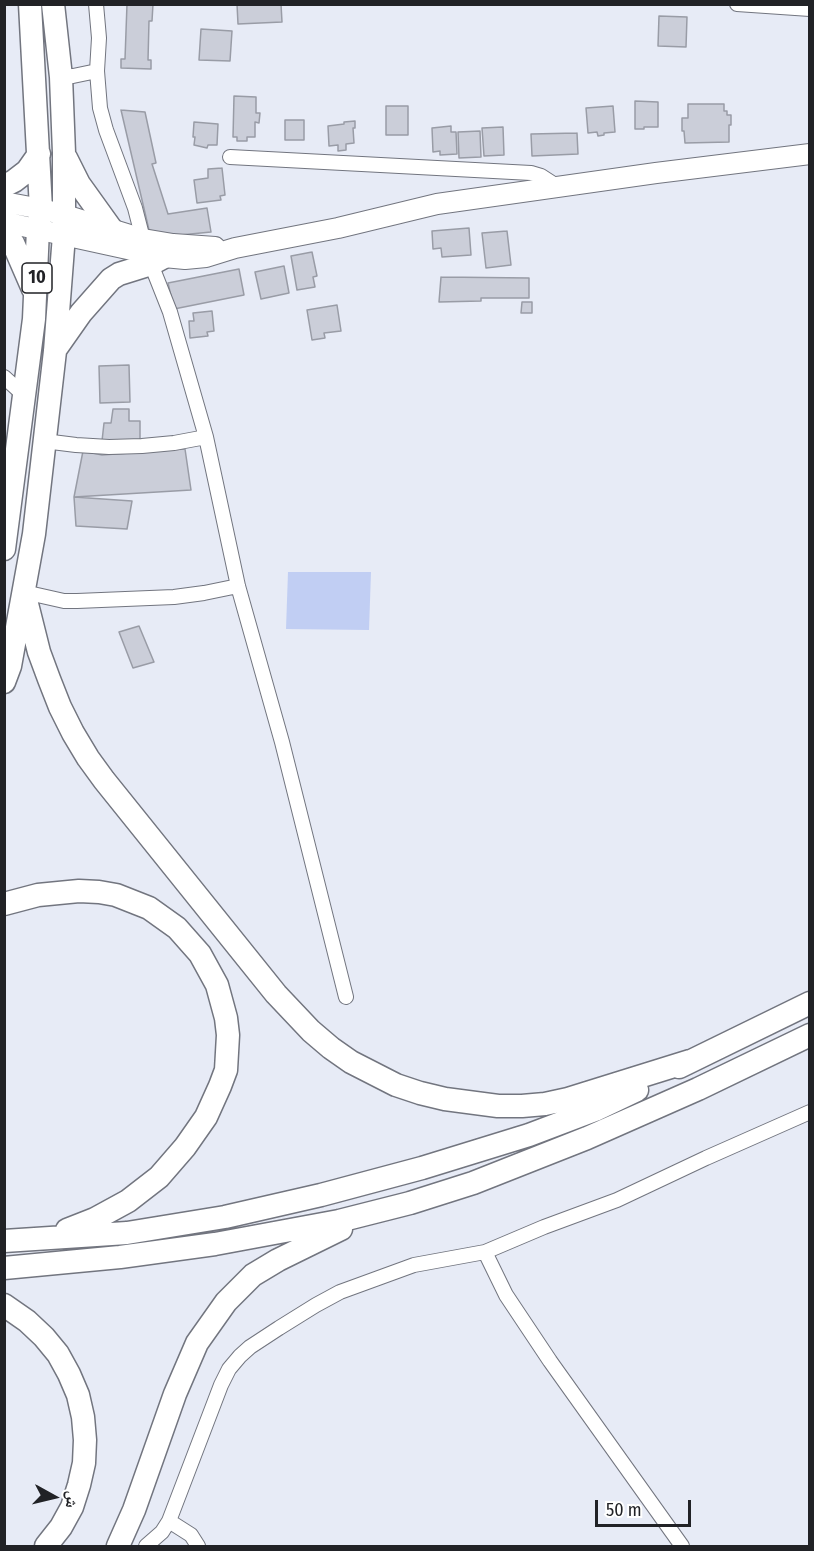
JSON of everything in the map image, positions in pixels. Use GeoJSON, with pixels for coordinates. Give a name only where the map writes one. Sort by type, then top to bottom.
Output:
{"type":"FeatureCollection","features":[{"type":"Feature","properties":{"kind":"highway","name":"10"},"geometry":{"type":"LineString","coordinates":[[4,549],[34,319],[40,219],[39,154],[30,4]]}},
{"type":"Feature","properties":{"kind":"highway","name":"10"},"geometry":{"type":"LineString","coordinates":[[4,682],[10,666],[33,534],[55,351],[65,225],[61,76],[54,4]]}},
{"type":"Feature","properties":{"kind":"highway"},"geometry":{"type":"LineString","coordinates":[[64,153],[79,184],[112,230]]}},
{"type":"Feature","properties":{"kind":"highway"},"geometry":{"type":"LineString","coordinates":[[4,186],[14,182],[27,171],[39,154]]}},
{"type":"Feature","properties":{"kind":"highway"},"geometry":{"type":"LineString","coordinates":[[4,237],[13,243],[36,295]]}},
{"type":"Feature","properties":{"kind":"highway"},"geometry":{"type":"LineString","coordinates":[[55,351],[81,313],[105,284],[119,274],[158,261]]}},
{"type":"Feature","properties":{"kind":"highway"},"geometry":{"type":"LineString","coordinates":[[24,592],[39,652],[56,698],[88,758],[276,994],[311,1031],[344,1058],[373,1075],[420,1093],[445,1099],[498,1106],[545,1104],[568,1099],[690,1061]]}},
{"type":"Feature","properties":{"kind":"highway"},"geometry":{"type":"LineString","coordinates":[[4,904],[38,895],[79,891],[116,895],[149,908],[177,928],[200,954],[217,984],[228,1035],[226,1070],[213,1102],[185,1148],[159,1177],[128,1201],[95,1219],[39,1238]]}},
{"type":"Feature","properties":{"kind":"highway"},"geometry":{"type":"LineString","coordinates":[[4,1241],[127,1233],[225,1217],[369,1183],[486,1149],[563,1123],[628,1095],[690,1061],[810,1003]]}},
{"type":"Feature","properties":{"kind":"highway"},"geometry":{"type":"LineString","coordinates":[[4,1268],[168,1251],[301,1229],[377,1212],[473,1183],[587,1138],[698,1089],[810,1035]]}},
{"type":"Feature","properties":{"kind":"highway"},"geometry":{"type":"LineString","coordinates":[[118,1546],[134,1510],[175,1394],[197,1343],[226,1302],[253,1275],[278,1260],[377,1212]]}},
{"type":"Feature","properties":{"kind":"highway"},"geometry":{"type":"LineString","coordinates":[[4,1305],[27,1321],[58,1354],[78,1395],[83,1417],[84,1462],[79,1485],[72,1508],[46,1546]]}},
{"type":"Feature","properties":{"kind":"main road"},"geometry":{"type":"LineString","coordinates":[[65,225],[158,261],[206,257],[235,248],[338,228],[437,204],[810,154]]}},
{"type":"Feature","properties":{"kind":"main road"},"geometry":{"type":"LineString","coordinates":[[4,202],[40,219],[65,225],[112,230],[143,239],[173,244],[235,248]]}},
{"type":"Feature","properties":{"kind":"main road"},"geometry":{"type":"LineString","coordinates":[[4,222],[40,219]]}},
{"type":"Feature","properties":{"kind":"street"},"geometry":{"type":"LineString","coordinates":[[96,4],[100,108],[135,208],[143,239]]}},
{"type":"Feature","properties":{"kind":"street"},"geometry":{"type":"LineString","coordinates":[[737,4],[810,9]]}},
{"type":"Feature","properties":{"kind":"street"},"geometry":{"type":"LineString","coordinates":[[61,76],[97,71]]}},
{"type":"Feature","properties":{"kind":"street"},"geometry":{"type":"LineString","coordinates":[[230,157],[531,173],[541,176],[558,187]]}},
{"type":"Feature","properties":{"kind":"street"},"geometry":{"type":"LineString","coordinates":[[158,261],[170,312],[206,437],[238,586],[282,742],[346,997]]}},
{"type":"Feature","properties":{"kind":"street"},"geometry":{"type":"LineString","coordinates":[[4,378],[25,396]]}},
{"type":"Feature","properties":{"kind":"street"},"geometry":{"type":"LineString","coordinates":[[44,441],[98,446],[142,446],[206,437]]}},
{"type":"Feature","properties":{"kind":"street"},"geometry":{"type":"LineString","coordinates":[[24,592],[64,601],[77,601],[174,597],[238,586]]}},
{"type":"Feature","properties":{"kind":"street"},"geometry":{"type":"LineString","coordinates":[[146,1546],[162,1532],[169,1521],[220,1384],[234,1362],[250,1347],[340,1292],[414,1265],[485,1252],[617,1200],[810,1112]]}},
{"type":"Feature","properties":{"kind":"street"},"geometry":{"type":"LineString","coordinates":[[485,1252],[506,1295],[550,1361],[682,1546]]}},
{"type":"Feature","properties":{"kind":"street"},"geometry":{"type":"LineString","coordinates":[[169,1521],[191,1535],[198,1546]]}},
{"type":"Feature","properties":{"kind":"shaded area"},"geometry":{"type":"Polygon","coordinates":[[[288,572],[371,572],[369,630],[286,629],[288,572]]]}},
{"type":"Feature","properties":{"kind":"building"},"geometry":{"type":"Polygon","coordinates":[[[127,4],[153,4],[152,21],[149,21],[148,60],[151,60],[151,69],[121,68],[121,59],[125,59],[127,4]]]}},
{"type":"Feature","properties":{"kind":"building"},"geometry":{"type":"Polygon","coordinates":[[[237,4],[281,4],[282,22],[238,24],[237,4]]]}},
{"type":"Feature","properties":{"kind":"building"},"geometry":{"type":"Polygon","coordinates":[[[659,16],[687,17],[686,47],[658,46],[659,16]]]}},
{"type":"Feature","properties":{"kind":"building"},"geometry":{"type":"Polygon","coordinates":[[[201,29],[232,31],[230,61],[199,60],[201,29]]]}},
{"type":"Feature","properties":{"kind":"building"},"geometry":{"type":"Polygon","coordinates":[[[234,96],[256,97],[256,113],[260,113],[259,123],[255,122],[255,137],[247,137],[247,141],[237,141],[237,137],[233,137],[234,96]]]}},
{"type":"Feature","properties":{"kind":"building"},"geometry":{"type":"Polygon","coordinates":[[[635,101],[658,102],[658,127],[635,129],[635,101]]]}},
{"type":"Feature","properties":{"kind":"building"},"geometry":{"type":"Polygon","coordinates":[[[688,104],[724,104],[724,111],[727,111],[727,115],[731,115],[729,142],[685,143],[682,118],[688,118],[688,104]]]}},
{"type":"Feature","properties":{"kind":"building"},"geometry":{"type":"Polygon","coordinates":[[[386,106],[408,106],[408,135],[386,135],[386,106]]]}},
{"type":"Feature","properties":{"kind":"building"},"geometry":{"type":"Polygon","coordinates":[[[613,106],[615,132],[598,136],[597,132],[588,133],[586,108],[613,106]]]}},
{"type":"Feature","properties":{"kind":"building"},"geometry":{"type":"Polygon","coordinates":[[[121,110],[145,112],[156,163],[152,164],[168,214],[207,208],[211,232],[170,236],[149,230],[121,110]]]}},
{"type":"Feature","properties":{"kind":"building"},"geometry":{"type":"Polygon","coordinates":[[[285,120],[304,120],[304,140],[285,140],[285,120]]]}},
{"type":"Feature","properties":{"kind":"building"},"geometry":{"type":"Polygon","coordinates":[[[355,121],[354,143],[346,144],[346,150],[338,151],[338,145],[329,146],[328,126],[355,121]]]}},
{"type":"Feature","properties":{"kind":"building"},"geometry":{"type":"Polygon","coordinates":[[[194,122],[218,124],[217,145],[208,145],[207,148],[194,145],[194,122]]]}},
{"type":"Feature","properties":{"kind":"building"},"geometry":{"type":"Polygon","coordinates":[[[451,126],[451,132],[456,132],[457,154],[440,155],[440,151],[433,152],[432,128],[451,126]]]}},
{"type":"Feature","properties":{"kind":"building"},"geometry":{"type":"Polygon","coordinates":[[[503,127],[504,155],[484,156],[482,128],[503,127]]]}},
{"type":"Feature","properties":{"kind":"building"},"geometry":{"type":"Polygon","coordinates":[[[480,131],[481,157],[459,158],[458,132],[480,131]]]}},
{"type":"Feature","properties":{"kind":"building"},"geometry":{"type":"Polygon","coordinates":[[[577,133],[578,154],[532,156],[531,134],[577,133]]]}},
{"type":"Feature","properties":{"kind":"building"},"geometry":{"type":"Polygon","coordinates":[[[222,168],[225,195],[220,196],[221,200],[197,203],[194,180],[208,178],[208,169],[222,168]]]}},
{"type":"Feature","properties":{"kind":"building"},"geometry":{"type":"Polygon","coordinates":[[[469,228],[471,255],[442,257],[441,248],[433,249],[432,231],[469,228]]]}},
{"type":"Feature","properties":{"kind":"building"},"geometry":{"type":"Polygon","coordinates":[[[507,231],[511,265],[486,268],[482,233],[507,231]]]}},
{"type":"Feature","properties":{"kind":"building"},"geometry":{"type":"Polygon","coordinates":[[[312,252],[317,276],[313,277],[315,287],[297,290],[291,256],[312,252]]]}},
{"type":"Feature","properties":{"kind":"building"},"geometry":{"type":"Polygon","coordinates":[[[284,266],[289,293],[261,299],[255,272],[284,266]]]}},
{"type":"Feature","properties":{"kind":"building"},"geometry":{"type":"Polygon","coordinates":[[[239,269],[244,295],[174,309],[168,283],[239,269]]]}},
{"type":"Feature","properties":{"kind":"building"},"geometry":{"type":"Polygon","coordinates":[[[441,277],[529,278],[529,298],[481,298],[481,301],[439,302],[441,277]]]}},
{"type":"Feature","properties":{"kind":"building"},"geometry":{"type":"Polygon","coordinates":[[[522,302],[532,302],[532,313],[521,313],[522,302]]]}},
{"type":"Feature","properties":{"kind":"building"},"geometry":{"type":"Polygon","coordinates":[[[337,305],[341,331],[324,333],[325,338],[312,340],[307,310],[337,305]]]}},
{"type":"Feature","properties":{"kind":"building"},"geometry":{"type":"Polygon","coordinates":[[[212,311],[214,331],[207,332],[208,336],[190,338],[189,321],[194,321],[193,313],[212,311]]]}},
{"type":"Feature","properties":{"kind":"building"},"geometry":{"type":"Polygon","coordinates":[[[129,365],[130,402],[100,403],[99,366],[129,365]]]}},
{"type":"Feature","properties":{"kind":"building"},"geometry":{"type":"Polygon","coordinates":[[[113,409],[129,409],[129,421],[140,421],[140,440],[102,441],[104,423],[111,423],[113,409]]]}},
{"type":"Feature","properties":{"kind":"building"},"geometry":{"type":"Polygon","coordinates":[[[185,449],[191,490],[74,497],[83,451],[102,455],[185,449]]]}},
{"type":"Feature","properties":{"kind":"building"},"geometry":{"type":"Polygon","coordinates":[[[74,497],[132,501],[127,529],[76,526],[74,497]]]}},
{"type":"Feature","properties":{"kind":"building"},"geometry":{"type":"Polygon","coordinates":[[[139,626],[154,662],[133,668],[119,632],[139,626]]]}}]}
